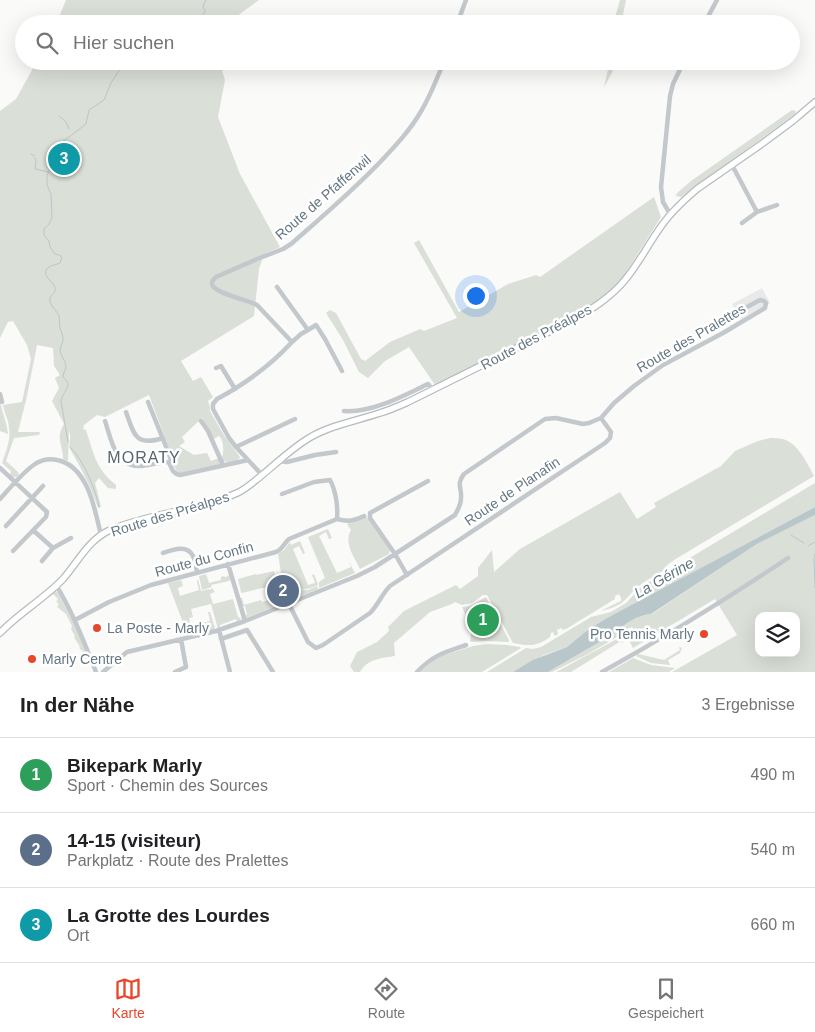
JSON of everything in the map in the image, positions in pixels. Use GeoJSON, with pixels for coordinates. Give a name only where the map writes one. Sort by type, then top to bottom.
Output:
{"type":"FeatureCollection","features":[{"type":"Feature","properties":{"kind":"main road","name":"Route des Préalpes"},"geometry":{"type":"LineString","coordinates":[[0,633],[56,585],[101,535],[129,523],[232,495],[262,475],[310,437],[327,429],[382,413],[408,402],[573,320],[598,305],[624,281],[670,214],[689,196],[794,120],[815,102]]}},
{"type":"Feature","properties":{"kind":"street"},"geometry":{"type":"LineString","coordinates":[[460,15],[466,0]]}},
{"type":"Feature","properties":{"kind":"street"},"geometry":{"type":"LineString","coordinates":[[709,15],[717,0]]}},
{"type":"Feature","properties":{"kind":"street","name":"Route de Pfaffenwil"},"geometry":{"type":"LineString","coordinates":[[292,342],[257,305],[221,292],[214,288],[212,281],[216,277],[291,244],[368,175],[394,147],[420,114],[440,70]]}},
{"type":"Feature","properties":{"kind":"street"},"geometry":{"type":"LineString","coordinates":[[670,214],[663,202],[661,186],[670,96],[680,70]]}},
{"type":"Feature","properties":{"kind":"street"},"geometry":{"type":"LineString","coordinates":[[732,165],[757,212]]}},
{"type":"Feature","properties":{"kind":"street"},"geometry":{"type":"LineString","coordinates":[[742,223],[757,212],[777,205]]}},
{"type":"Feature","properties":{"kind":"street"},"geometry":{"type":"LineString","coordinates":[[277,286],[308,330]]}},
{"type":"Feature","properties":{"kind":"street","name":"Route des Pralettes"},"geometry":{"type":"LineString","coordinates":[[601,418],[614,403],[663,365],[765,308],[766,303],[760,300],[747,307]]}},
{"type":"Feature","properties":{"kind":"street"},"geometry":{"type":"LineString","coordinates":[[262,475],[236,447],[213,409],[213,404],[217,399],[255,376],[301,334],[316,325],[342,371]]}},
{"type":"Feature","properties":{"kind":"street"},"geometry":{"type":"LineString","coordinates":[[227,363],[219,367],[235,389]]}},
{"type":"Feature","properties":{"kind":"street","name":"Route des Préalpes"},"geometry":{"type":"LineString","coordinates":[[344,411],[366,410],[428,384],[433,390]]}},
{"type":"Feature","properties":{"kind":"street"},"geometry":{"type":"LineString","coordinates":[[0,394],[2,402]]}},
{"type":"Feature","properties":{"kind":"street"},"geometry":{"type":"LineString","coordinates":[[148,402],[175,474],[180,475],[248,460]]}},
{"type":"Feature","properties":{"kind":"street"},"geometry":{"type":"LineString","coordinates":[[126,412],[133,431],[141,440],[149,441],[163,438]]}},
{"type":"Feature","properties":{"kind":"street"},"geometry":{"type":"LineString","coordinates":[[103,672],[127,652],[244,622],[375,567],[455,515],[461,506],[462,496],[459,485],[460,479],[464,474],[545,419],[556,418],[589,424],[601,418]]}},
{"type":"Feature","properties":{"kind":"street","name":"Route de Planafin"},"geometry":{"type":"LineString","coordinates":[[288,604],[308,642],[316,648],[323,644],[370,613],[390,586],[605,443],[610,438],[611,432],[601,418]]}},
{"type":"Feature","properties":{"kind":"street"},"geometry":{"type":"LineString","coordinates":[[236,447],[295,419]]}},
{"type":"Feature","properties":{"kind":"street"},"geometry":{"type":"LineString","coordinates":[[104,421],[116,453],[126,463],[142,466],[170,462]]}},
{"type":"Feature","properties":{"kind":"street"},"geometry":{"type":"LineString","coordinates":[[201,421],[223,465]]}},
{"type":"Feature","properties":{"kind":"street"},"geometry":{"type":"LineString","coordinates":[[279,461],[287,462],[336,452]]}},
{"type":"Feature","properties":{"kind":"street"},"geometry":{"type":"LineString","coordinates":[[0,499],[34,465],[41,461],[59,460],[77,471],[89,492],[101,535]]}},
{"type":"Feature","properties":{"kind":"street"},"geometry":{"type":"LineString","coordinates":[[0,468],[47,512],[46,517],[34,531],[13,551]]}},
{"type":"Feature","properties":{"kind":"street"},"geometry":{"type":"LineString","coordinates":[[282,494],[314,482],[330,480],[333,486],[337,512],[336,519]]}},
{"type":"Feature","properties":{"kind":"street"},"geometry":{"type":"LineString","coordinates":[[407,575],[370,518],[370,513],[428,481]]}},
{"type":"Feature","properties":{"kind":"street"},"geometry":{"type":"LineString","coordinates":[[6,526],[43,486]]}},
{"type":"Feature","properties":{"kind":"street","name":"Route du Confin"},"geometry":{"type":"LineString","coordinates":[[75,620],[109,602],[150,585],[276,552],[289,539],[336,519],[344,521],[354,520],[364,516]]}},
{"type":"Feature","properties":{"kind":"street"},"geometry":{"type":"LineString","coordinates":[[34,531],[52,548]]}},
{"type":"Feature","properties":{"kind":"street"},"geometry":{"type":"LineString","coordinates":[[42,561],[52,548],[71,538]]}},
{"type":"Feature","properties":{"kind":"street"},"geometry":{"type":"LineString","coordinates":[[163,553],[178,548],[187,551],[193,555],[197,572]]}},
{"type":"Feature","properties":{"kind":"street"},"geometry":{"type":"LineString","coordinates":[[602,672],[788,558]]}},
{"type":"Feature","properties":{"kind":"street"},"geometry":{"type":"LineString","coordinates":[[228,564],[244,622]]}},
{"type":"Feature","properties":{"kind":"street"},"geometry":{"type":"LineString","coordinates":[[56,585],[75,620],[96,672]]}},
{"type":"Feature","properties":{"kind":"street"},"geometry":{"type":"LineString","coordinates":[[218,630],[230,672]]}},
{"type":"Feature","properties":{"kind":"street"},"geometry":{"type":"LineString","coordinates":[[221,639],[247,630],[273,672]]}},
{"type":"Feature","properties":{"kind":"street"},"geometry":{"type":"LineString","coordinates":[[175,672],[186,667],[182,639]]}},
{"type":"Feature","properties":{"kind":"street"},"geometry":{"type":"LineString","coordinates":[[417,672],[434,657],[466,644]]}},
{"type":"Feature","properties":{"kind":"shaded area"},"geometry":{"type":"Polygon","coordinates":[[[66,0],[259,0],[238,15],[60,15],[66,0]]]}},
{"type":"Feature","properties":{"kind":"shaded area"},"geometry":{"type":"Polygon","coordinates":[[[620,0],[626,0],[623,15],[616,14],[620,0]]]}},
{"type":"Feature","properties":{"kind":"shaded area"},"geometry":{"type":"Polygon","coordinates":[[[32,70],[222,70],[225,80],[218,117],[240,174],[280,247],[264,254],[259,269],[254,316],[181,361],[193,381],[201,377],[213,397],[208,401],[210,411],[225,437],[240,457],[239,459],[233,462],[223,461],[222,441],[219,436],[214,439],[202,418],[182,437],[185,442],[179,446],[194,455],[207,453],[211,461],[219,458],[220,464],[177,472],[149,395],[105,417],[97,415],[84,425],[83,429],[86,430],[99,466],[116,485],[116,489],[108,488],[99,478],[95,483],[101,506],[98,508],[70,449],[69,431],[68,461],[63,459],[60,433],[64,424],[52,401],[59,388],[55,378],[60,375],[54,366],[53,348],[37,345],[18,432],[40,432],[39,435],[14,438],[6,461],[18,472],[18,476],[11,476],[11,471],[2,463],[9,437],[8,422],[3,405],[22,402],[31,359],[27,345],[13,321],[8,322],[0,338],[0,111],[16,99],[32,70]]]}},
{"type":"Feature","properties":{"kind":"shaded area"},"geometry":{"type":"Polygon","coordinates":[[[608,70],[613,70],[612,73],[604,87],[608,70]]]}},
{"type":"Feature","properties":{"kind":"shaded area"},"geometry":{"type":"Polygon","coordinates":[[[792,110],[796,111],[795,114],[781,125],[681,197],[676,196],[691,181],[792,110]]]}},
{"type":"Feature","properties":{"kind":"shaded area"},"geometry":{"type":"Polygon","coordinates":[[[654,197],[661,217],[622,279],[598,301],[520,344],[435,385],[409,347],[385,361],[368,378],[359,372],[343,340],[326,313],[330,310],[336,313],[361,359],[365,361],[390,342],[420,329],[424,331],[457,318],[414,243],[419,240],[459,312],[508,284],[536,275],[540,277],[654,197]]]}},
{"type":"Feature","properties":{"kind":"shaded area"},"geometry":{"type":"Polygon","coordinates":[[[762,288],[770,303],[740,319],[732,304],[762,288]]]}},
{"type":"Feature","properties":{"kind":"shaded area"},"geometry":{"type":"Polygon","coordinates":[[[0,401],[7,426],[8,434],[0,431],[0,401]]]}},
{"type":"Feature","properties":{"kind":"shaded area"},"geometry":{"type":"Polygon","coordinates":[[[770,438],[783,439],[798,449],[814,476],[674,560],[663,571],[636,588],[620,604],[600,611],[621,601],[619,594],[615,596],[615,599],[566,629],[563,630],[561,628],[557,630],[558,634],[555,636],[553,632],[550,637],[541,643],[528,645],[513,643],[487,595],[483,595],[472,603],[462,605],[455,602],[430,612],[394,643],[395,656],[371,662],[360,672],[354,672],[350,666],[357,652],[377,642],[389,631],[388,627],[404,611],[456,585],[460,589],[478,576],[478,568],[492,550],[494,572],[520,549],[620,492],[637,519],[656,507],[654,503],[721,466],[735,451],[770,438]]]}},
{"type":"Feature","properties":{"kind":"shaded area"},"geometry":{"type":"Polygon","coordinates":[[[815,483],[815,507],[605,619],[567,647],[544,655],[513,672],[487,672],[526,648],[541,647],[591,617],[611,612],[626,603],[641,587],[815,483]]]}},
{"type":"Feature","properties":{"kind":"shaded area"},"geometry":{"type":"Polygon","coordinates":[[[815,507],[815,515],[757,544],[651,614],[632,620],[615,633],[548,672],[513,672],[533,660],[567,647],[605,619],[815,507]]]}},
{"type":"Feature","properties":{"kind":"shaded area"},"geometry":{"type":"Polygon","coordinates":[[[815,515],[815,672],[672,672],[737,635],[715,599],[633,648],[629,632],[633,629],[632,627],[618,633],[619,636],[588,654],[552,672],[548,672],[615,633],[632,620],[652,614],[757,544],[815,515]]]}},
{"type":"Feature","properties":{"kind":"shaded area"},"geometry":{"type":"Polygon","coordinates":[[[366,516],[390,550],[389,554],[360,569],[349,545],[348,540],[351,530],[347,524],[366,516]]]}},
{"type":"Feature","properties":{"kind":"shaded area"},"geometry":{"type":"Polygon","coordinates":[[[328,529],[332,538],[329,539],[326,532],[319,536],[337,573],[351,567],[348,560],[355,573],[319,588],[319,582],[325,578],[308,537],[328,529]]]}},
{"type":"Feature","properties":{"kind":"shaded area"},"geometry":{"type":"Polygon","coordinates":[[[300,541],[305,553],[303,554],[299,546],[293,549],[308,585],[315,583],[312,575],[314,574],[318,585],[308,589],[298,589],[308,590],[317,586],[318,589],[284,603],[287,601],[283,582],[277,583],[279,593],[277,589],[274,589],[277,587],[274,588],[274,586],[241,592],[238,579],[274,571],[275,575],[281,573],[278,554],[290,542],[291,545],[300,541]]]}},
{"type":"Feature","properties":{"kind":"shaded area"},"geometry":{"type":"Polygon","coordinates":[[[206,574],[209,583],[221,580],[221,577],[227,575],[229,576],[231,579],[202,590],[199,576],[206,574]]]}},
{"type":"Feature","properties":{"kind":"shaded area"},"geometry":{"type":"Polygon","coordinates":[[[198,579],[201,591],[212,588],[215,592],[210,594],[213,604],[233,599],[238,617],[241,618],[240,620],[237,622],[236,619],[220,625],[218,629],[211,604],[191,609],[193,617],[189,618],[191,626],[210,621],[208,612],[210,612],[215,628],[214,630],[188,636],[168,583],[181,580],[183,586],[178,588],[180,596],[199,590],[198,579]]]}},
{"type":"Feature","properties":{"kind":"shaded area"},"geometry":{"type":"Polygon","coordinates":[[[55,591],[58,593],[77,630],[89,661],[85,658],[86,654],[79,648],[66,614],[57,607],[59,604],[56,602],[58,599],[53,594],[48,596],[55,591]]]}},
{"type":"Feature","properties":{"kind":"shaded area"},"geometry":{"type":"Polygon","coordinates":[[[279,597],[281,604],[246,618],[244,616],[247,615],[245,606],[241,607],[239,598],[242,598],[244,605],[279,597]]]}},
{"type":"Feature","properties":{"kind":"shaded area"},"geometry":{"type":"Polygon","coordinates":[[[486,597],[509,642],[470,641],[472,629],[462,607],[470,606],[486,597]]]}},
{"type":"Feature","properties":{"kind":"shaded area"},"geometry":{"type":"Polygon","coordinates":[[[619,638],[623,643],[621,641],[571,672],[556,672],[619,638]]]}},
{"type":"Feature","properties":{"kind":"shaded area"},"geometry":{"type":"Polygon","coordinates":[[[487,644],[521,648],[482,672],[420,672],[435,658],[473,646],[487,644]]]}},
{"type":"Feature","properties":{"kind":"shaded area"},"geometry":{"type":"Polygon","coordinates":[[[679,647],[682,648],[680,653],[668,660],[670,665],[651,663],[636,656],[638,654],[664,660],[680,650],[679,647]]]}},
{"type":"Feature","properties":{"kind":"shaded area"},"geometry":{"type":"Polygon","coordinates":[[[633,658],[651,665],[675,668],[669,672],[609,672],[633,658]]]}},
{"type":"Feature","properties":{"kind":"waterway"},"geometry":{"type":"LineString","coordinates":[[203,15],[205,11],[203,6],[206,0]]}},
{"type":"Feature","properties":{"kind":"waterway"},"geometry":{"type":"LineString","coordinates":[[68,442],[61,401],[68,386],[63,377],[66,366],[60,351],[63,337],[59,316],[50,301],[51,296],[55,292],[55,287],[46,274],[47,269],[60,263],[62,257],[55,254],[44,235],[44,229],[52,218],[51,194],[47,185],[47,175],[51,168],[52,154],[61,143],[86,124],[89,110],[104,100],[119,70]]}},
{"type":"Feature","properties":{"kind":"waterway"},"geometry":{"type":"LineString","coordinates":[[59,116],[66,122],[69,129]]}},
{"type":"Feature","properties":{"kind":"waterway"},"geometry":{"type":"LineString","coordinates":[[35,158],[35,169],[48,172]]}},
{"type":"Feature","properties":{"kind":"waterway"},"geometry":{"type":"LineString","coordinates":[[70,447],[80,459],[88,475],[99,507]]}},
{"type":"Feature","properties":{"kind":"waterway"},"geometry":{"type":"LineString","coordinates":[[791,535],[804,543]]}},
{"type":"Feature","properties":{"kind":"waterway"},"geometry":{"type":"LineString","coordinates":[[808,546],[815,542]]}},
{"type":"Feature","properties":{"kind":"waterway"},"geometry":{"type":"LineString","coordinates":[[815,554],[815,588]]}},
{"type":"Feature","properties":{"kind":"place","name":"La Grotte des Lourdes"},"geometry":{"type":"Point","coordinates":[64,159]}},
{"type":"Feature","properties":{"kind":"place","name":"14-15 (visiteur)"},"geometry":{"type":"Point","coordinates":[283,591]}},
{"type":"Feature","properties":{"kind":"place","name":"Bikepark Marly"},"geometry":{"type":"Point","coordinates":[483,620]}},
{"type":"Feature","properties":{"kind":"place","name":"La Poste - Marly"},"geometry":{"type":"Point","coordinates":[97,628]}},
{"type":"Feature","properties":{"kind":"place","name":"Pro Tennis Marly"},"geometry":{"type":"Point","coordinates":[704,634]}},
{"type":"Feature","properties":{"kind":"place","name":"Marly Centre"},"geometry":{"type":"Point","coordinates":[32,659]}},
{"type":"Feature","properties":{"kind":"district","name":"MORATY"},"geometry":{"type":"Point","coordinates":[144,457]}},
{"type":"Feature","properties":{"kind":"water label","name":"La Gérine"},"geometry":{"type":"Point","coordinates":[664,578]}}]}
